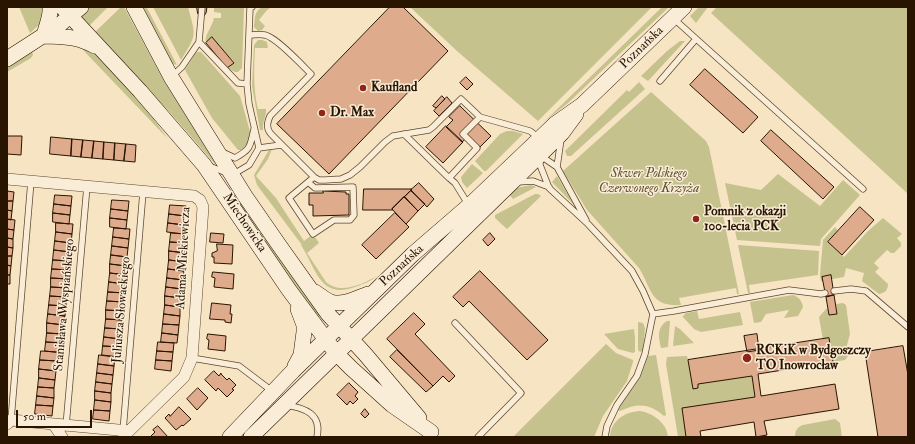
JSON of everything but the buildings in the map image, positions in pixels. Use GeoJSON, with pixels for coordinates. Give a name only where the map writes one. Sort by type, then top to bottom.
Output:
{"type":"FeatureCollection","features":[{"type":"Feature","properties":{"kind":"street"},"geometry":{"type":"LineString","coordinates":[[44,36],[46,24],[51,14],[50,7]]}},
{"type":"Feature","properties":{"kind":"street","name":"Miechowicka"},"geometry":{"type":"LineString","coordinates":[[134,7],[171,77],[232,175],[309,288],[339,326],[352,339],[433,434]]}},
{"type":"Feature","properties":{"kind":"street","name":"Poznańska"},"geometry":{"type":"LineString","coordinates":[[251,437],[511,184],[537,146],[555,124],[582,105],[684,7]]}},
{"type":"Feature","properties":{"kind":"street"},"geometry":{"type":"LineString","coordinates":[[7,59],[44,36],[71,10]]}},
{"type":"Feature","properties":{"kind":"street","name":"Miechowicka"},"geometry":{"type":"LineString","coordinates":[[71,10],[100,49],[140,91],[204,165],[289,290],[336,353],[392,405],[433,434]]}},
{"type":"Feature","properties":{"kind":"street"},"geometry":{"type":"LineString","coordinates":[[44,36],[69,36],[83,40],[100,49]]}},
{"type":"Feature","properties":{"kind":"street","name":"Poznańska"},"geometry":{"type":"LineString","coordinates":[[230,437],[292,371],[434,235],[537,146],[562,133],[582,105]]}},
{"type":"Feature","properties":{"kind":"street","name":"Adama Mickiewicza"},"geometry":{"type":"LineString","coordinates":[[7,179],[194,196],[200,200],[203,207],[192,358],[184,377],[125,433]]}},
{"type":"Feature","properties":{"kind":"street"},"geometry":{"type":"LineString","coordinates":[[309,288],[331,302],[338,303],[351,301],[375,291]]}},
{"type":"Feature","properties":{"kind":"street"},"geometry":{"type":"LineString","coordinates":[[289,290],[304,325],[301,355],[292,371]]}},
{"type":"Feature","properties":{"kind":"street"},"geometry":{"type":"LineString","coordinates":[[9,422],[66,426],[125,433]]}},
{"type":"Feature","properties":{"kind":"street"},"geometry":{"type":"LineString","coordinates":[[54,425],[62,437]]}},
{"type":"Feature","properties":{"kind":"lane"},"geometry":{"type":"LineString","coordinates":[[171,77],[182,68],[199,42],[202,7]]}},
{"type":"Feature","properties":{"kind":"lane"},"geometry":{"type":"LineString","coordinates":[[204,165],[232,175],[249,165],[259,148],[249,104],[247,84],[251,7]]}},
{"type":"Feature","properties":{"kind":"lane"},"geometry":{"type":"LineString","coordinates":[[673,18],[863,189]]}},
{"type":"Feature","properties":{"kind":"lane"},"geometry":{"type":"LineString","coordinates":[[249,35],[266,35],[271,38],[311,74],[276,109],[267,122],[268,131],[314,177],[319,180],[341,179],[350,175],[388,139],[396,135],[429,130],[461,99],[480,117],[530,131],[537,146],[540,165],[549,188]]}},
{"type":"Feature","properties":{"kind":"lane"},"geometry":{"type":"LineString","coordinates":[[660,80],[696,39]]}},
{"type":"Feature","properties":{"kind":"lane"},"geometry":{"type":"LineString","coordinates":[[199,42],[238,84],[247,84]]}},
{"type":"Feature","properties":{"kind":"lane"},"geometry":{"type":"LineString","coordinates":[[449,178],[477,148],[463,134],[480,117]]}},
{"type":"Feature","properties":{"kind":"lane"},"geometry":{"type":"LineString","coordinates":[[217,150],[235,158],[248,150],[251,146],[255,127]]}},
{"type":"Feature","properties":{"kind":"lane"},"geometry":{"type":"LineString","coordinates":[[557,167],[562,133]]}},
{"type":"Feature","properties":{"kind":"lane"},"geometry":{"type":"LineString","coordinates":[[404,134],[455,183],[469,205]]}},
{"type":"Feature","properties":{"kind":"lane"},"geometry":{"type":"LineString","coordinates":[[259,148],[281,145]]}},
{"type":"Feature","properties":{"kind":"lane"},"geometry":{"type":"LineString","coordinates":[[537,146],[557,167],[588,224]]}},
{"type":"Feature","properties":{"kind":"lane"},"geometry":{"type":"LineString","coordinates":[[309,182],[315,188],[353,187],[354,215],[350,220],[334,220],[313,234],[289,198],[314,177]]}},
{"type":"Feature","properties":{"kind":"lane"},"geometry":{"type":"LineString","coordinates":[[511,184],[523,181],[533,182],[549,188],[588,224],[632,271],[644,291],[653,314],[645,354],[637,376],[617,405],[607,426],[605,437]]}},
{"type":"Feature","properties":{"kind":"lane"},"geometry":{"type":"LineString","coordinates":[[9,422],[30,182]]}},
{"type":"Feature","properties":{"kind":"lane","name":"Stanisława Wyspiańskiego"},"geometry":{"type":"LineString","coordinates":[[66,426],[87,186]]}},
{"type":"Feature","properties":{"kind":"lane","name":"Juliusza Słowackiego"},"geometry":{"type":"LineString","coordinates":[[125,433],[143,192]]}},
{"type":"Feature","properties":{"kind":"lane"},"geometry":{"type":"LineString","coordinates":[[834,291],[851,289],[866,291],[908,327]]}},
{"type":"Feature","properties":{"kind":"lane"},"geometry":{"type":"LineString","coordinates":[[653,314],[789,290],[821,294],[825,293]]}},
{"type":"Feature","properties":{"kind":"lane"},"geometry":{"type":"LineString","coordinates":[[455,322],[521,393],[478,437]]}},
{"type":"Feature","properties":{"kind":"lane"},"geometry":{"type":"LineString","coordinates":[[192,358],[238,366],[273,391]]}},
{"type":"Feature","properties":{"kind":"lane"},"geometry":{"type":"LineString","coordinates":[[284,405],[306,410],[313,416],[318,425],[317,437]]}},
{"type":"Feature","properties":{"kind":"green space"},"geometry":{"type":"Polygon","coordinates":[[[19,7],[45,7],[42,22],[30,33],[19,7]]]}},
{"type":"Feature","properties":{"kind":"green space"},"geometry":{"type":"Polygon","coordinates":[[[90,7],[108,7],[88,27],[81,18],[81,15],[90,7]]]}},
{"type":"Feature","properties":{"kind":"green space"},"geometry":{"type":"Polygon","coordinates":[[[121,7],[124,7],[164,81],[216,161],[215,164],[167,109],[137,82],[94,33],[121,7]]]}},
{"type":"Feature","properties":{"kind":"green space"},"geometry":{"type":"Polygon","coordinates":[[[143,7],[147,8],[177,65],[171,63],[143,7]]]}},
{"type":"Feature","properties":{"kind":"green space"},"geometry":{"type":"Polygon","coordinates":[[[153,7],[188,7],[193,24],[194,35],[181,60],[153,7]]]}},
{"type":"Feature","properties":{"kind":"green space"},"geometry":{"type":"Polygon","coordinates":[[[214,7],[244,7],[242,68],[238,72],[227,68],[234,62],[212,38],[206,43],[206,37],[214,18],[221,18],[221,13],[214,12],[214,7]]]}},
{"type":"Feature","properties":{"kind":"green space"},"geometry":{"type":"Polygon","coordinates":[[[262,7],[272,7],[267,10],[259,20],[265,26],[262,30],[258,31],[254,27],[255,18],[256,13],[262,7]]]}},
{"type":"Feature","properties":{"kind":"green space"},"geometry":{"type":"Polygon","coordinates":[[[410,7],[652,7],[538,121],[457,51],[410,7]]]}},
{"type":"Feature","properties":{"kind":"green space"},"geometry":{"type":"Polygon","coordinates":[[[662,7],[669,7],[568,103],[544,122],[662,7]]]}},
{"type":"Feature","properties":{"kind":"green space"},"geometry":{"type":"Polygon","coordinates":[[[699,7],[708,7],[696,23],[690,16],[699,7]]]}},
{"type":"Feature","properties":{"kind":"green space"},"geometry":{"type":"Polygon","coordinates":[[[717,7],[908,7],[908,194],[711,13],[717,7]]]}},
{"type":"Feature","properties":{"kind":"green space"},"geometry":{"type":"Polygon","coordinates":[[[258,40],[267,42],[268,48],[255,48],[254,79],[256,101],[258,109],[266,109],[263,130],[260,130],[252,86],[254,45],[258,40]]]}},
{"type":"Feature","properties":{"kind":"green space"},"geometry":{"type":"Polygon","coordinates":[[[680,41],[685,41],[648,81],[641,76],[667,51],[680,41]]]}},
{"type":"Feature","properties":{"kind":"green space"},"geometry":{"type":"Polygon","coordinates":[[[83,44],[107,65],[129,88],[168,139],[84,51],[82,47],[83,44]]]}},
{"type":"Feature","properties":{"kind":"green space"},"geometry":{"type":"Polygon","coordinates":[[[32,51],[33,55],[31,58],[7,72],[7,66],[32,51]]]}},
{"type":"Feature","properties":{"kind":"green space"},"geometry":{"type":"Polygon","coordinates":[[[198,52],[201,52],[240,96],[251,135],[246,147],[241,150],[238,150],[212,118],[185,70],[198,52]]]}},
{"type":"Feature","properties":{"kind":"green space"},"geometry":{"type":"Polygon","coordinates":[[[639,82],[645,89],[571,156],[567,156],[565,151],[627,90],[629,92],[639,82]]]}},
{"type":"Feature","properties":{"kind":"green space","name":"Skwer Polskiego Czerwonego Krzyża"},"geometry":{"type":"Polygon","coordinates":[[[651,92],[706,141],[709,147],[739,294],[737,294],[736,288],[679,298],[681,305],[671,305],[658,300],[653,295],[639,268],[587,210],[563,171],[651,92]]]}},
{"type":"Feature","properties":{"kind":"green space"},"geometry":{"type":"Polygon","coordinates":[[[507,131],[523,134],[486,171],[484,171],[475,161],[500,134],[507,131]]]}},
{"type":"Feature","properties":{"kind":"green space"},"geometry":{"type":"Polygon","coordinates":[[[272,149],[268,159],[256,176],[276,198],[304,241],[313,234],[319,243],[307,253],[326,282],[338,288],[345,288],[358,285],[377,276],[372,280],[364,284],[343,290],[334,289],[320,280],[302,245],[257,185],[254,175],[269,150],[272,149]]]}},
{"type":"Feature","properties":{"kind":"green space"},"geometry":{"type":"Polygon","coordinates":[[[472,164],[483,173],[467,188],[462,182],[461,177],[472,164]]]}},
{"type":"Feature","properties":{"kind":"green space"},"geometry":{"type":"Polygon","coordinates":[[[778,174],[820,206],[843,180],[860,195],[821,239],[820,246],[737,240],[725,183],[761,190],[778,174]]]}},
{"type":"Feature","properties":{"kind":"green space"},"geometry":{"type":"Polygon","coordinates":[[[557,176],[574,205],[552,182],[557,176]]]}},
{"type":"Feature","properties":{"kind":"green space"},"geometry":{"type":"Polygon","coordinates":[[[531,185],[536,187],[513,199],[508,193],[516,188],[531,185]]]}},
{"type":"Feature","properties":{"kind":"green space"},"geometry":{"type":"Polygon","coordinates":[[[535,194],[541,196],[507,229],[495,218],[495,215],[535,194]]]}},
{"type":"Feature","properties":{"kind":"green space"},"geometry":{"type":"Polygon","coordinates":[[[242,200],[321,315],[317,318],[237,203],[242,200]]]}},
{"type":"Feature","properties":{"kind":"green space"},"geometry":{"type":"Polygon","coordinates":[[[883,218],[902,234],[897,238],[901,243],[901,246],[894,253],[887,250],[874,263],[879,268],[875,272],[888,284],[886,291],[879,294],[862,281],[864,273],[846,268],[844,277],[821,281],[820,275],[823,240],[835,227],[838,231],[828,242],[844,257],[868,231],[883,218]]]}},
{"type":"Feature","properties":{"kind":"green space"},"geometry":{"type":"Polygon","coordinates":[[[738,245],[819,251],[818,275],[749,285],[750,293],[748,293],[738,245]]]}},
{"type":"Feature","properties":{"kind":"green space"},"geometry":{"type":"Polygon","coordinates":[[[793,295],[799,298],[803,305],[798,316],[784,318],[789,310],[766,314],[761,322],[754,323],[750,302],[793,295]]]}},
{"type":"Feature","properties":{"kind":"green space"},"geometry":{"type":"Polygon","coordinates":[[[843,303],[846,305],[850,334],[847,345],[848,356],[845,360],[833,362],[829,339],[823,340],[819,317],[826,309],[828,309],[829,315],[837,314],[836,304],[843,303]]]}},
{"type":"Feature","properties":{"kind":"green space"},"geometry":{"type":"Polygon","coordinates":[[[697,311],[699,319],[740,312],[743,325],[701,332],[694,329],[683,317],[686,313],[697,311]]]}},
{"type":"Feature","properties":{"kind":"green space"},"geometry":{"type":"Polygon","coordinates":[[[667,321],[670,321],[668,347],[661,348],[659,333],[661,327],[667,321]]]}},
{"type":"Feature","properties":{"kind":"green space"},"geometry":{"type":"Polygon","coordinates":[[[638,322],[643,323],[645,328],[643,351],[640,352],[638,350],[638,322]]]}},
{"type":"Feature","properties":{"kind":"green space"},"geometry":{"type":"Polygon","coordinates":[[[675,326],[680,329],[694,343],[673,346],[675,326]]]}},
{"type":"Feature","properties":{"kind":"green space"},"geometry":{"type":"Polygon","coordinates":[[[634,329],[635,352],[633,353],[618,349],[604,334],[634,329]]]}},
{"type":"Feature","properties":{"kind":"green space"},"geometry":{"type":"Polygon","coordinates":[[[606,344],[616,353],[633,360],[633,362],[627,381],[603,416],[594,437],[513,437],[606,344]]]}},
{"type":"Feature","properties":{"kind":"green space"},"geometry":{"type":"Polygon","coordinates":[[[656,355],[666,415],[664,416],[653,409],[643,406],[626,408],[620,411],[618,410],[640,378],[648,356],[656,355]]]}},
{"type":"Feature","properties":{"kind":"green space"},"geometry":{"type":"Polygon","coordinates":[[[687,356],[693,389],[698,388],[698,384],[752,376],[755,397],[682,408],[686,437],[678,437],[666,364],[667,357],[687,356]]]}},
{"type":"Feature","properties":{"kind":"green space"},"geometry":{"type":"Polygon","coordinates":[[[640,411],[654,416],[662,423],[668,437],[610,437],[613,426],[620,418],[629,413],[640,411]]]}},
{"type":"Feature","properties":{"kind":"green space"},"geometry":{"type":"Polygon","coordinates":[[[835,419],[840,423],[842,437],[795,437],[795,433],[799,427],[803,425],[835,419]]]}},
{"type":"Feature","properties":{"kind":"place","name":"Kaufland"},"geometry":{"type":"Point","coordinates":[363,88]}},
{"type":"Feature","properties":{"kind":"place","name":"Dr. Max"},"geometry":{"type":"Point","coordinates":[322,113]}},
{"type":"Feature","properties":{"kind":"place","name":"Pomnik z okazji 100-lecia PCK"},"geometry":{"type":"Point","coordinates":[696,219]}},
{"type":"Feature","properties":{"kind":"place","name":"RCKiK w Bydgoszczy TO Inowrocław"},"geometry":{"type":"Point","coordinates":[747,358]}}]}
